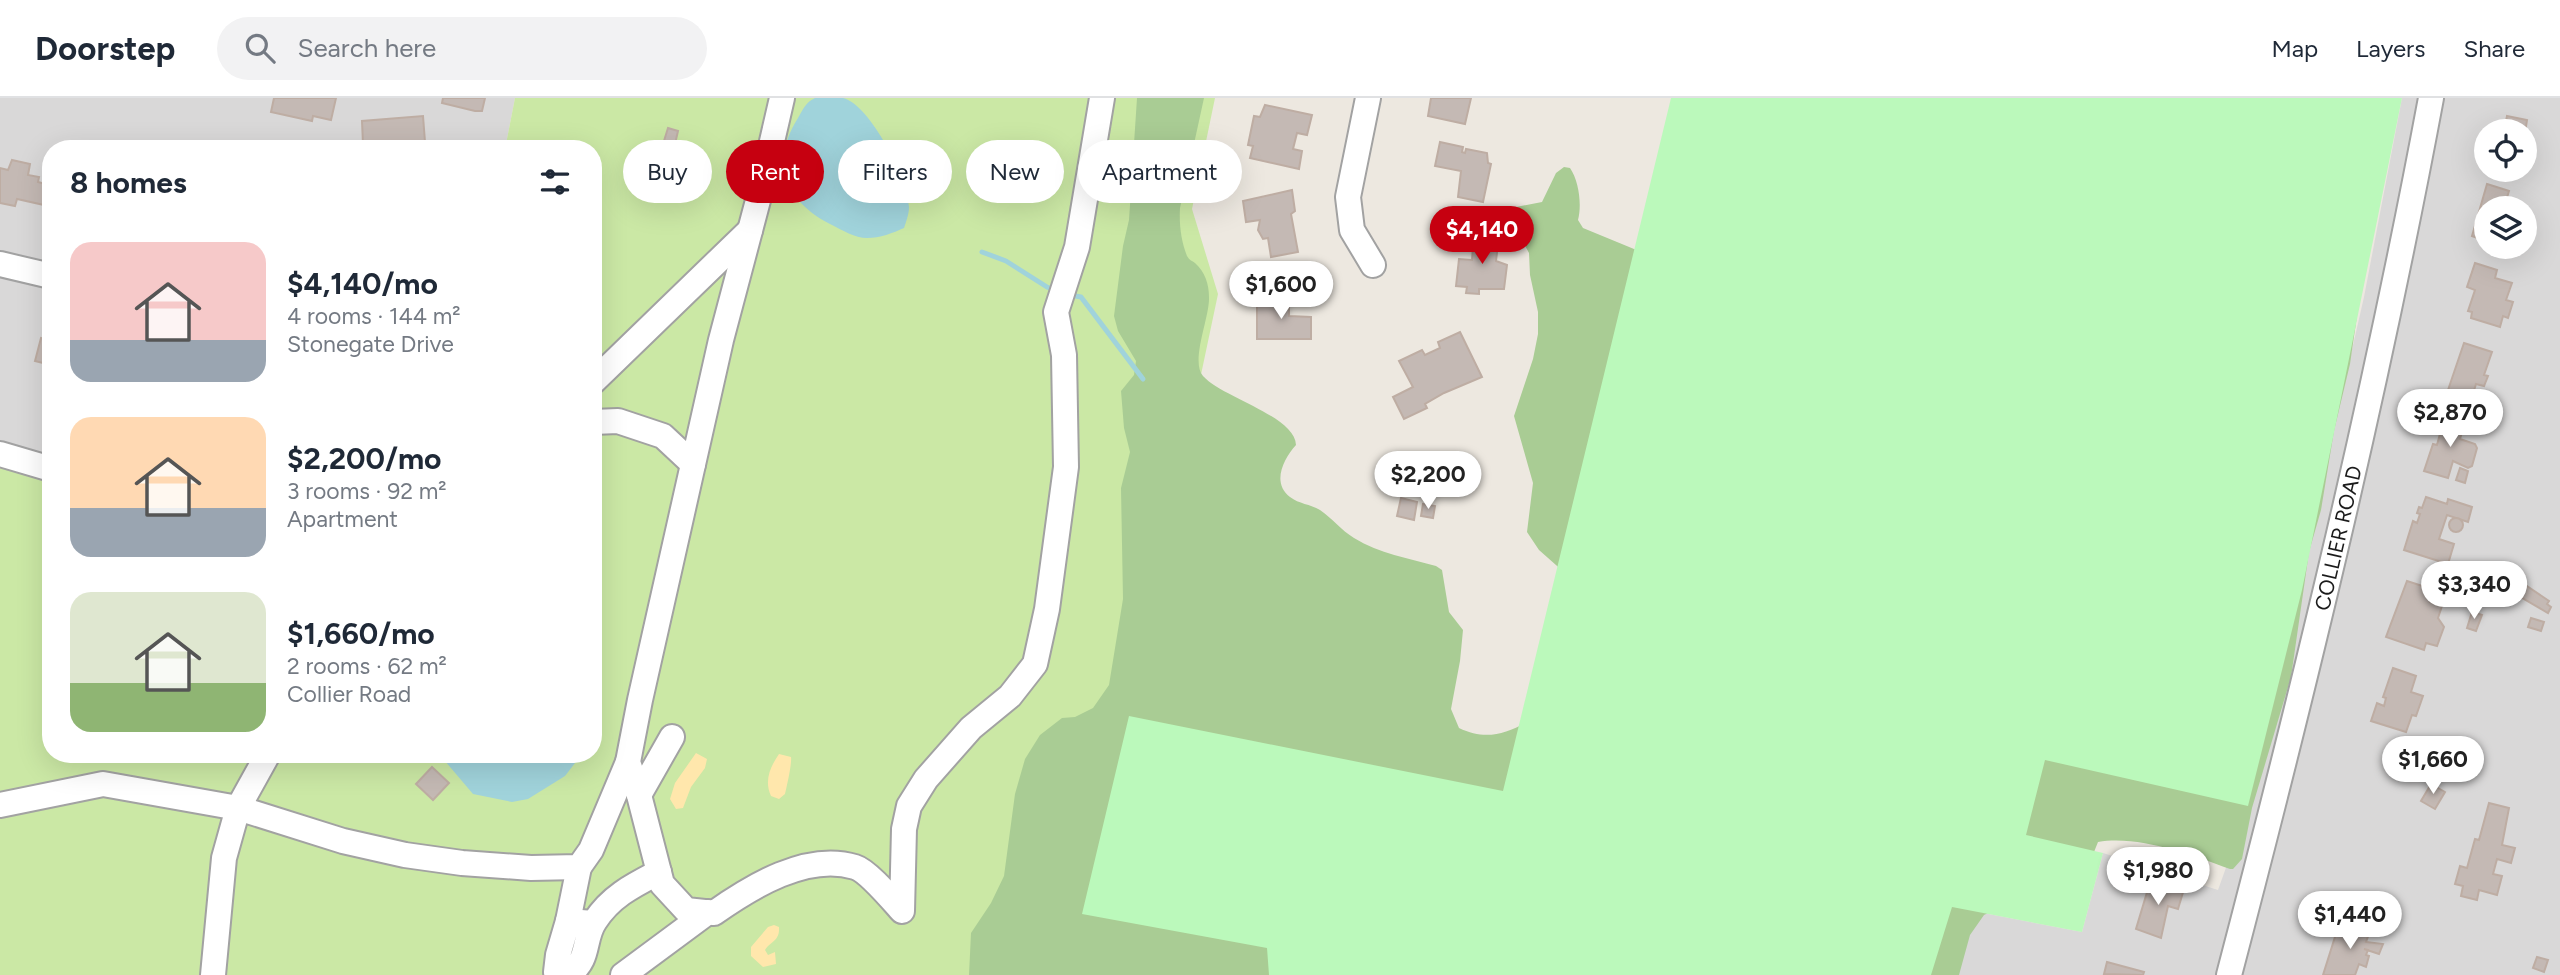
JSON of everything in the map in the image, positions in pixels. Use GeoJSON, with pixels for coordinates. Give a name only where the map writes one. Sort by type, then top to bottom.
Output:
{"type":"FeatureCollection","features":[{"type":"Feature","properties":{"kind":"street"},"geometry":{"type":"LineString","coordinates":[[659,872],[619,893],[593,923],[580,966],[570,973],[556,972],[579,867],[591,850],[628,762],[721,340],[751,230],[782,98]]}},
{"type":"Feature","properties":{"kind":"street"},"geometry":{"type":"LineString","coordinates":[[628,762],[662,884],[686,909],[714,913],[740,895],[817,863],[856,867],[902,911],[904,829],[909,806],[926,779],[944,758],[971,728],[1010,696],[1035,664],[1047,609],[1066,467],[1064,355],[1056,312],[1087,203],[1102,98]]}},
{"type":"Feature","properties":{"kind":"street"},"geometry":{"type":"LineString","coordinates":[[1368,98],[1349,198],[1352,230],[1373,265]]}},
{"type":"Feature","properties":{"kind":"street","name":"COLLIER ROAD"},"geometry":{"type":"LineString","coordinates":[[2229,975],[2293,730],[2349,488],[2407,226],[2431,98]]}},
{"type":"Feature","properties":{"kind":"street"},"geometry":{"type":"LineString","coordinates":[[602,373],[751,230]]}},
{"type":"Feature","properties":{"kind":"street"},"geometry":{"type":"LineString","coordinates":[[0,264],[42,274]]}},
{"type":"Feature","properties":{"kind":"street"},"geometry":{"type":"LineString","coordinates":[[602,422],[618,421],[663,436],[693,464]]}},
{"type":"Feature","properties":{"kind":"street"},"geometry":{"type":"LineString","coordinates":[[0,454],[42,466]]}},
{"type":"Feature","properties":{"kind":"street"},"geometry":{"type":"LineString","coordinates":[[639,795],[672,737]]}},
{"type":"Feature","properties":{"kind":"street"},"geometry":{"type":"LineString","coordinates":[[213,975],[224,858],[238,808],[263,763]]}},
{"type":"Feature","properties":{"kind":"street"},"geometry":{"type":"LineString","coordinates":[[0,805],[103,784],[238,808],[343,841],[405,855],[462,863],[531,868],[579,867]]}},
{"type":"Feature","properties":{"kind":"street"},"geometry":{"type":"LineString","coordinates":[[623,975],[708,912]]}},
{"type":"Feature","properties":{"kind":"street"},"geometry":{"type":"LineString","coordinates":[[568,921],[593,923]]}},
{"type":"Feature","properties":{"kind":"shaded area"},"geometry":{"type":"Polygon","coordinates":[[[0,98],[515,98],[507,140],[42,140],[42,477],[0,467],[0,98]]]}},
{"type":"Feature","properties":{"kind":"shaded area"},"geometry":{"type":"Polygon","coordinates":[[[2402,98],[2560,98],[2560,975],[1931,975],[1952,907],[2082,932],[2103,853],[2218,890],[2248,806],[2364,297],[2402,98]]]}},
{"type":"Feature","properties":{"kind":"green space"},"geometry":{"type":"Polygon","coordinates":[[[515,98],[1215,98],[1206,140],[1078,140],[1078,203],[1193,203],[1192,209],[1218,294],[1129,716],[1086,975],[0,975],[0,467],[42,477],[42,763],[602,763],[602,140],[507,140],[515,98]]]}},
{"type":"Feature","properties":{"kind":"green space"},"geometry":{"type":"Polygon","coordinates":[[[1137,98],[1204,98],[1195,140],[1134,140],[1137,98]]]}},
{"type":"Feature","properties":{"kind":"green space"},"geometry":{"type":"Polygon","coordinates":[[[1671,98],[2402,98],[2302,590],[2248,806],[2045,760],[2026,835],[2103,853],[2082,932],[1952,907],[1931,975],[1269,975],[1267,948],[1082,914],[1129,716],[1503,791],[1671,98]]]}},
{"type":"Feature","properties":{"kind":"green space"},"geometry":{"type":"Polygon","coordinates":[[[1564,167],[1570,168],[1578,186],[1578,220],[1583,228],[1651,256],[2360,295],[2350,364],[2334,431],[2321,510],[2309,552],[2291,677],[2252,808],[2242,859],[2230,869],[2182,852],[2148,844],[2130,841],[2098,842],[2090,862],[1984,915],[1970,935],[1959,975],[969,975],[971,933],[991,903],[1004,876],[1015,794],[1025,759],[1040,735],[1062,718],[1075,717],[1093,708],[1109,685],[1123,599],[1121,488],[1130,452],[1124,428],[1121,391],[1134,375],[1136,361],[1118,331],[1114,316],[1130,203],[1181,203],[1180,226],[1187,256],[1201,270],[1208,287],[1208,306],[1199,350],[1200,369],[1203,376],[1213,384],[1271,416],[1293,435],[1296,445],[1281,471],[1284,491],[1297,501],[1320,510],[1349,535],[1374,548],[1442,570],[1449,612],[1463,630],[1451,709],[1459,728],[1487,735],[1513,729],[1531,720],[1565,573],[1539,550],[1527,532],[1533,483],[1514,416],[1533,359],[1538,334],[1538,312],[1530,275],[1529,253],[1508,214],[1511,208],[1542,202],[1556,173],[1564,167]]]}},
{"type":"Feature","properties":{"kind":"sand"},"geometry":{"type":"Polygon","coordinates":[[[696,753],[707,759],[705,768],[691,787],[683,808],[676,809],[670,799],[675,783],[696,753]]]}},
{"type":"Feature","properties":{"kind":"sand"},"geometry":{"type":"Polygon","coordinates":[[[779,754],[791,757],[791,760],[785,794],[779,799],[771,796],[768,780],[779,754]]]}},
{"type":"Feature","properties":{"kind":"sand"},"geometry":{"type":"Polygon","coordinates":[[[768,927],[779,927],[778,935],[765,950],[768,955],[775,952],[776,964],[763,967],[751,956],[751,947],[768,927]]]}},
{"type":"Feature","properties":{"kind":"water"},"geometry":{"type":"Polygon","coordinates":[[[815,98],[843,98],[854,103],[865,114],[883,140],[838,140],[838,203],[908,203],[904,228],[877,237],[858,237],[816,216],[801,203],[824,203],[824,140],[788,140],[807,104],[815,98]]]}},
{"type":"Feature","properties":{"kind":"water"},"geometry":{"type":"Polygon","coordinates":[[[447,763],[575,763],[565,776],[528,799],[512,802],[473,794],[447,763]]]}},
{"type":"Feature","properties":{"kind":"building"},"geometry":{"type":"Polygon","coordinates":[[[274,98],[336,98],[331,120],[313,116],[312,121],[271,112],[274,98]]]}},
{"type":"Feature","properties":{"kind":"building"},"geometry":{"type":"Polygon","coordinates":[[[443,98],[485,98],[482,111],[475,111],[442,103],[443,98]]]}},
{"type":"Feature","properties":{"kind":"building"},"geometry":{"type":"Polygon","coordinates":[[[1431,98],[1471,98],[1465,124],[1428,116],[1431,98]]]}},
{"type":"Feature","properties":{"kind":"building"},"geometry":{"type":"Polygon","coordinates":[[[1265,105],[1312,115],[1307,135],[1297,133],[1293,149],[1302,151],[1299,169],[1250,158],[1253,146],[1248,145],[1254,116],[1260,117],[1265,105]]]}},
{"type":"Feature","properties":{"kind":"building"},"geometry":{"type":"Polygon","coordinates":[[[423,116],[425,140],[363,140],[362,121],[423,116]]]}},
{"type":"Feature","properties":{"kind":"building"},"geometry":{"type":"Polygon","coordinates":[[[668,128],[678,131],[676,140],[664,140],[668,128]]]}},
{"type":"Feature","properties":{"kind":"building"},"geometry":{"type":"Polygon","coordinates":[[[1440,142],[1463,147],[1462,152],[1465,153],[1466,149],[1487,153],[1488,163],[1491,164],[1483,202],[1458,197],[1461,171],[1435,166],[1440,142]]]}},
{"type":"Feature","properties":{"kind":"building"},"geometry":{"type":"Polygon","coordinates":[[[12,160],[30,164],[28,175],[39,177],[38,182],[42,183],[42,205],[17,199],[15,206],[0,203],[0,168],[8,170],[12,160]]]}},
{"type":"Feature","properties":{"kind":"building"},"geometry":{"type":"Polygon","coordinates":[[[2487,184],[2509,191],[2507,196],[2484,196],[2487,184]]]}},
{"type":"Feature","properties":{"kind":"building"},"geometry":{"type":"Polygon","coordinates":[[[1292,190],[1295,211],[1291,214],[1298,252],[1271,257],[1268,238],[1263,239],[1258,230],[1260,220],[1246,222],[1243,201],[1292,190]]]}},
{"type":"Feature","properties":{"kind":"building"},"geometry":{"type":"Polygon","coordinates":[[[1474,233],[1499,236],[1496,261],[1507,265],[1504,289],[1479,289],[1479,294],[1466,293],[1467,287],[1456,286],[1459,259],[1472,260],[1474,233]]]}},
{"type":"Feature","properties":{"kind":"building"},"geometry":{"type":"Polygon","coordinates":[[[2475,263],[2497,270],[2495,278],[2512,283],[2506,300],[2513,302],[2508,318],[2503,316],[2500,327],[2471,318],[2472,312],[2468,311],[2475,290],[2467,287],[2475,263]]]}},
{"type":"Feature","properties":{"kind":"building"},"geometry":{"type":"Polygon","coordinates":[[[1279,293],[1289,294],[1289,316],[1311,317],[1311,339],[1257,339],[1257,300],[1279,300],[1279,293]]]}},
{"type":"Feature","properties":{"kind":"building"},"geometry":{"type":"Polygon","coordinates":[[[1460,332],[1482,377],[1444,393],[1425,404],[1427,408],[1404,419],[1393,397],[1413,387],[1399,361],[1422,350],[1425,355],[1440,348],[1438,342],[1460,332]]]}},
{"type":"Feature","properties":{"kind":"building"},"geometry":{"type":"Polygon","coordinates":[[[41,338],[42,363],[35,361],[41,338]]]}},
{"type":"Feature","properties":{"kind":"building"},"geometry":{"type":"Polygon","coordinates":[[[2464,343],[2492,352],[2484,375],[2488,376],[2484,386],[2476,384],[2471,400],[2447,393],[2464,343]]]}},
{"type":"Feature","properties":{"kind":"building"},"geometry":{"type":"Polygon","coordinates":[[[2445,415],[2465,422],[2460,439],[2475,444],[2477,448],[2472,466],[2468,468],[2453,461],[2448,478],[2424,471],[2433,444],[2437,445],[2445,415]]]}},
{"type":"Feature","properties":{"kind":"building"},"geometry":{"type":"Polygon","coordinates":[[[2460,468],[2468,471],[2465,483],[2456,480],[2460,468]]]}},
{"type":"Feature","properties":{"kind":"building"},"geometry":{"type":"Polygon","coordinates":[[[2426,497],[2447,504],[2448,499],[2472,507],[2468,522],[2447,515],[2439,539],[2454,544],[2448,564],[2404,550],[2413,521],[2417,523],[2419,507],[2422,508],[2426,497]]]}},
{"type":"Feature","properties":{"kind":"building"},"geometry":{"type":"Polygon","coordinates":[[[1401,498],[1417,502],[1414,520],[1397,516],[1401,498]]]}},
{"type":"Feature","properties":{"kind":"building"},"geometry":{"type":"Polygon","coordinates":[[[1423,504],[1435,506],[1433,518],[1421,516],[1423,504]]]}},
{"type":"Feature","properties":{"kind":"building"},"geometry":{"type":"Polygon","coordinates":[[[2453,518],[2459,518],[2463,525],[2459,532],[2453,532],[2449,528],[2449,522],[2453,518]]]}},
{"type":"Feature","properties":{"kind":"building"},"geometry":{"type":"Polygon","coordinates":[[[2407,581],[2435,590],[2430,602],[2442,606],[2438,618],[2444,627],[2437,646],[2426,643],[2424,650],[2386,637],[2407,581]]]}},
{"type":"Feature","properties":{"kind":"building"},"geometry":{"type":"Polygon","coordinates":[[[2524,584],[2549,601],[2547,604],[2551,607],[2548,613],[2517,595],[2524,584]]]}},
{"type":"Feature","properties":{"kind":"building"},"geometry":{"type":"Polygon","coordinates":[[[2472,612],[2482,615],[2476,631],[2467,628],[2472,612]]]}},
{"type":"Feature","properties":{"kind":"building"},"geometry":{"type":"Polygon","coordinates":[[[2531,618],[2544,622],[2541,631],[2528,627],[2531,618]]]}},
{"type":"Feature","properties":{"kind":"building"},"geometry":{"type":"Polygon","coordinates":[[[2393,668],[2416,676],[2411,692],[2423,696],[2416,716],[2412,715],[2406,732],[2371,721],[2377,703],[2384,706],[2386,698],[2383,697],[2393,668]]]}},
{"type":"Feature","properties":{"kind":"building"},"geometry":{"type":"Polygon","coordinates":[[[432,767],[449,783],[433,800],[416,784],[432,767]]]}},
{"type":"Feature","properties":{"kind":"building"},"geometry":{"type":"Polygon","coordinates":[[[2431,784],[2445,792],[2435,809],[2421,801],[2431,784]]]}},
{"type":"Feature","properties":{"kind":"building"},"geometry":{"type":"Polygon","coordinates":[[[2489,803],[2509,808],[2502,845],[2515,848],[2511,863],[2497,859],[2493,874],[2502,876],[2497,895],[2479,890],[2477,900],[2461,896],[2463,886],[2455,884],[2460,866],[2467,868],[2475,839],[2479,840],[2489,803]]]}},
{"type":"Feature","properties":{"kind":"building"},"geometry":{"type":"Polygon","coordinates":[[[2151,879],[2184,889],[2178,909],[2168,906],[2161,938],[2136,929],[2151,879]]]}},
{"type":"Feature","properties":{"kind":"building"},"geometry":{"type":"Polygon","coordinates":[[[2340,921],[2370,931],[2366,942],[2383,944],[2379,954],[2368,950],[2366,967],[2359,964],[2355,975],[2323,975],[2340,921]]]}},
{"type":"Feature","properties":{"kind":"building"},"geometry":{"type":"Polygon","coordinates":[[[2537,957],[2548,960],[2544,972],[2533,968],[2537,957]]]}},
{"type":"Feature","properties":{"kind":"building"},"geometry":{"type":"Polygon","coordinates":[[[2107,962],[2144,972],[2143,975],[2104,974],[2107,962]]]}},
{"type":"Feature","properties":{"kind":"waterway"},"geometry":{"type":"LineString","coordinates":[[982,252],[1006,261],[1057,291]]}},
{"type":"Feature","properties":{"kind":"waterway"},"geometry":{"type":"LineString","coordinates":[[1070,295],[1081,297],[1143,379]]}}]}
